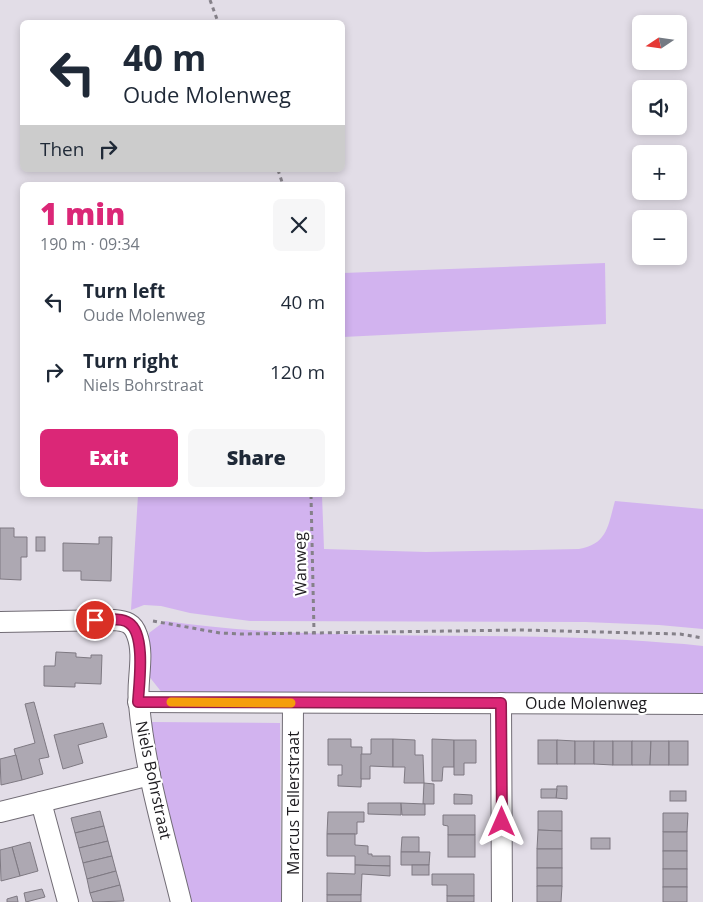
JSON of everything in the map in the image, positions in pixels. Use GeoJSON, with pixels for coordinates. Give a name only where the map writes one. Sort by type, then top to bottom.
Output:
{"type":"FeatureCollection","features":[{"type":"Feature","properties":{"kind":"street","name":"Niels Bohrstraat"},"geometry":{"type":"LineString","coordinates":[[0,622],[114,620],[124,621],[133,627],[137,634],[140,648],[138,702],[150,774],[181,902]]}},
{"type":"Feature","properties":{"kind":"street","name":"Oude Molenweg"},"geometry":{"type":"LineString","coordinates":[[138,702],[703,704]]}},
{"type":"Feature","properties":{"kind":"street","name":"Marcus Tellerstraat"},"geometry":{"type":"LineString","coordinates":[[292,902],[293,703]]}},
{"type":"Feature","properties":{"kind":"street"},"geometry":{"type":"LineString","coordinates":[[501,703],[502,902]]}},
{"type":"Feature","properties":{"kind":"street"},"geometry":{"type":"LineString","coordinates":[[0,812],[150,774]]}},
{"type":"Feature","properties":{"kind":"street"},"geometry":{"type":"LineString","coordinates":[[41,802],[68,902]]}},
{"type":"Feature","properties":{"kind":"path"},"geometry":{"type":"LineString","coordinates":[[210,0],[217,20]]}},
{"type":"Feature","properties":{"kind":"path","name":"Wanweg"},"geometry":{"type":"LineString","coordinates":[[311,497],[314,632]]}},
{"type":"Feature","properties":{"kind":"path"},"geometry":{"type":"LineString","coordinates":[[153,621],[220,633],[521,630],[680,634],[703,638]]}},
{"type":"Feature","properties":{"kind":"shaded area"},"geometry":{"type":"Polygon","coordinates":[[[605,263],[606,324],[345,337],[345,273],[605,263]]]}},
{"type":"Feature","properties":{"kind":"shaded area"},"geometry":{"type":"Polygon","coordinates":[[[138,497],[322,497],[324,549],[426,552],[579,549],[596,543],[601,538],[608,525],[615,501],[703,509],[703,629],[585,622],[250,621],[190,613],[161,606],[144,605],[131,610],[138,497]]]}},
{"type":"Feature","properties":{"kind":"shaded area"},"geometry":{"type":"Polygon","coordinates":[[[165,621],[280,632],[512,636],[627,640],[703,646],[703,701],[163,694],[148,675],[149,633],[165,621]]]}},
{"type":"Feature","properties":{"kind":"shaded area"},"geometry":{"type":"Polygon","coordinates":[[[151,722],[280,723],[281,902],[188,902],[152,757],[151,722]]]}},
{"type":"Feature","properties":{"kind":"building"},"geometry":{"type":"Polygon","coordinates":[[[0,528],[14,528],[14,537],[27,537],[27,557],[21,557],[21,580],[0,579],[0,528]]]}},
{"type":"Feature","properties":{"kind":"building"},"geometry":{"type":"Polygon","coordinates":[[[36,537],[45,537],[45,551],[36,551],[36,537]]]}},
{"type":"Feature","properties":{"kind":"building"},"geometry":{"type":"Polygon","coordinates":[[[99,537],[112,537],[111,581],[81,580],[81,571],[63,571],[63,543],[99,544],[99,537]]]}},
{"type":"Feature","properties":{"kind":"building"},"geometry":{"type":"Polygon","coordinates":[[[56,652],[76,653],[76,657],[91,658],[91,655],[102,655],[101,684],[75,683],[75,687],[44,686],[44,666],[55,666],[56,652]]]}},
{"type":"Feature","properties":{"kind":"building"},"geometry":{"type":"Polygon","coordinates":[[[34,702],[49,757],[39,759],[43,774],[22,780],[14,749],[35,743],[25,704],[34,702]]]}},
{"type":"Feature","properties":{"kind":"building"},"geometry":{"type":"Polygon","coordinates":[[[103,723],[107,737],[78,745],[83,763],[63,769],[54,735],[103,723]]]}},
{"type":"Feature","properties":{"kind":"building"},"geometry":{"type":"Polygon","coordinates":[[[328,739],[351,739],[351,747],[362,747],[361,787],[338,786],[338,775],[342,775],[342,765],[328,765],[328,739]]]}},
{"type":"Feature","properties":{"kind":"building"},"geometry":{"type":"Polygon","coordinates":[[[371,739],[393,739],[393,767],[370,766],[370,779],[361,779],[361,754],[371,754],[371,739]]]}},
{"type":"Feature","properties":{"kind":"building"},"geometry":{"type":"Polygon","coordinates":[[[393,739],[415,740],[415,755],[423,755],[424,783],[404,783],[405,767],[393,767],[393,739]]]}},
{"type":"Feature","properties":{"kind":"building"},"geometry":{"type":"Polygon","coordinates":[[[432,739],[454,740],[454,767],[443,767],[442,781],[432,781],[432,739]]]}},
{"type":"Feature","properties":{"kind":"building"},"geometry":{"type":"Polygon","coordinates":[[[454,740],[476,740],[476,763],[464,763],[464,775],[454,775],[454,740]]]}},
{"type":"Feature","properties":{"kind":"building"},"geometry":{"type":"Polygon","coordinates":[[[538,740],[557,740],[557,764],[538,764],[538,740]]]}},
{"type":"Feature","properties":{"kind":"building"},"geometry":{"type":"Polygon","coordinates":[[[557,740],[575,741],[575,764],[557,764],[557,740]]]}},
{"type":"Feature","properties":{"kind":"building"},"geometry":{"type":"Polygon","coordinates":[[[575,741],[594,741],[594,764],[575,764],[575,741]]]}},
{"type":"Feature","properties":{"kind":"building"},"geometry":{"type":"Polygon","coordinates":[[[594,741],[613,741],[613,765],[594,764],[594,741]]]}},
{"type":"Feature","properties":{"kind":"building"},"geometry":{"type":"Polygon","coordinates":[[[613,741],[632,741],[632,765],[613,765],[613,741]]]}},
{"type":"Feature","properties":{"kind":"building"},"geometry":{"type":"Polygon","coordinates":[[[632,741],[651,741],[650,765],[632,765],[632,741]]]}},
{"type":"Feature","properties":{"kind":"building"},"geometry":{"type":"Polygon","coordinates":[[[651,741],[669,741],[669,765],[650,765],[651,741]]]}},
{"type":"Feature","properties":{"kind":"building"},"geometry":{"type":"Polygon","coordinates":[[[669,741],[688,741],[688,765],[669,765],[669,741]]]}},
{"type":"Feature","properties":{"kind":"building"},"geometry":{"type":"Polygon","coordinates":[[[16,755],[22,780],[1,785],[0,759],[16,755]]]}},
{"type":"Feature","properties":{"kind":"building"},"geometry":{"type":"Polygon","coordinates":[[[424,783],[434,784],[434,804],[423,804],[424,783]]]}},
{"type":"Feature","properties":{"kind":"building"},"geometry":{"type":"Polygon","coordinates":[[[557,786],[567,786],[567,799],[556,798],[557,786]]]}},
{"type":"Feature","properties":{"kind":"building"},"geometry":{"type":"Polygon","coordinates":[[[541,789],[557,789],[556,798],[541,798],[541,789]]]}},
{"type":"Feature","properties":{"kind":"building"},"geometry":{"type":"Polygon","coordinates":[[[670,791],[686,791],[686,801],[670,801],[670,791]]]}},
{"type":"Feature","properties":{"kind":"building"},"geometry":{"type":"Polygon","coordinates":[[[454,794],[472,795],[472,804],[454,804],[454,794]]]}},
{"type":"Feature","properties":{"kind":"building"},"geometry":{"type":"Polygon","coordinates":[[[368,803],[401,803],[401,815],[368,814],[368,803]]]}},
{"type":"Feature","properties":{"kind":"building"},"geometry":{"type":"Polygon","coordinates":[[[401,803],[425,804],[425,815],[402,815],[401,803]]]}},
{"type":"Feature","properties":{"kind":"building"},"geometry":{"type":"Polygon","coordinates":[[[100,811],[104,826],[75,833],[71,818],[100,811]]]}},
{"type":"Feature","properties":{"kind":"building"},"geometry":{"type":"Polygon","coordinates":[[[538,811],[562,811],[562,831],[538,830],[538,811]]]}},
{"type":"Feature","properties":{"kind":"building"},"geometry":{"type":"Polygon","coordinates":[[[328,812],[364,812],[364,822],[357,822],[357,834],[327,834],[328,812]]]}},
{"type":"Feature","properties":{"kind":"building"},"geometry":{"type":"Polygon","coordinates":[[[663,813],[688,813],[687,832],[663,832],[663,813]]]}},
{"type":"Feature","properties":{"kind":"building"},"geometry":{"type":"Polygon","coordinates":[[[443,815],[475,815],[475,835],[448,835],[448,826],[443,825],[443,815]]]}},
{"type":"Feature","properties":{"kind":"building"},"geometry":{"type":"Polygon","coordinates":[[[104,826],[108,841],[79,848],[75,833],[104,826]]]}},
{"type":"Feature","properties":{"kind":"building"},"geometry":{"type":"Polygon","coordinates":[[[538,830],[562,831],[562,849],[537,849],[538,830]]]}},
{"type":"Feature","properties":{"kind":"building"},"geometry":{"type":"Polygon","coordinates":[[[663,832],[687,832],[687,851],[663,851],[663,832]]]}},
{"type":"Feature","properties":{"kind":"building"},"geometry":{"type":"Polygon","coordinates":[[[327,834],[355,834],[355,845],[368,846],[368,854],[372,854],[372,856],[390,856],[390,866],[355,865],[355,856],[327,856],[327,834]]]}},
{"type":"Feature","properties":{"kind":"building"},"geometry":{"type":"Polygon","coordinates":[[[448,835],[475,835],[475,857],[448,857],[448,835]]]}},
{"type":"Feature","properties":{"kind":"building"},"geometry":{"type":"Polygon","coordinates":[[[402,837],[419,837],[419,852],[401,852],[402,837]]]}},
{"type":"Feature","properties":{"kind":"building"},"geometry":{"type":"Polygon","coordinates":[[[591,838],[610,838],[610,849],[591,849],[591,838]]]}},
{"type":"Feature","properties":{"kind":"building"},"geometry":{"type":"Polygon","coordinates":[[[108,841],[112,856],[83,863],[79,848],[108,841]]]}},
{"type":"Feature","properties":{"kind":"building"},"geometry":{"type":"Polygon","coordinates":[[[30,842],[38,871],[20,876],[12,847],[30,842]]]}},
{"type":"Feature","properties":{"kind":"building"},"geometry":{"type":"Polygon","coordinates":[[[12,847],[20,876],[1,881],[0,850],[12,847]]]}},
{"type":"Feature","properties":{"kind":"building"},"geometry":{"type":"Polygon","coordinates":[[[537,849],[562,849],[562,868],[537,868],[537,849]]]}},
{"type":"Feature","properties":{"kind":"building"},"geometry":{"type":"Polygon","coordinates":[[[663,851],[687,851],[687,869],[663,869],[663,851]]]}},
{"type":"Feature","properties":{"kind":"building"},"geometry":{"type":"Polygon","coordinates":[[[401,852],[430,852],[429,865],[401,865],[401,852]]]}},
{"type":"Feature","properties":{"kind":"building"},"geometry":{"type":"Polygon","coordinates":[[[112,856],[116,871],[87,879],[83,863],[112,856]]]}},
{"type":"Feature","properties":{"kind":"building"},"geometry":{"type":"Polygon","coordinates":[[[355,865],[390,866],[390,876],[362,874],[361,895],[327,895],[327,873],[355,874],[355,865]]]}},
{"type":"Feature","properties":{"kind":"building"},"geometry":{"type":"Polygon","coordinates":[[[412,865],[429,865],[429,875],[412,875],[412,865]]]}},
{"type":"Feature","properties":{"kind":"building"},"geometry":{"type":"Polygon","coordinates":[[[537,868],[562,868],[562,886],[537,886],[537,868]]]}},
{"type":"Feature","properties":{"kind":"building"},"geometry":{"type":"Polygon","coordinates":[[[663,869],[687,869],[687,887],[663,887],[663,869]]]}},
{"type":"Feature","properties":{"kind":"building"},"geometry":{"type":"Polygon","coordinates":[[[116,871],[120,885],[90,893],[87,879],[116,871]]]}},
{"type":"Feature","properties":{"kind":"building"},"geometry":{"type":"Polygon","coordinates":[[[432,874],[474,874],[474,896],[447,896],[447,885],[432,885],[432,874]]]}},
{"type":"Feature","properties":{"kind":"building"},"geometry":{"type":"Polygon","coordinates":[[[120,885],[124,901],[93,902],[90,893],[120,885]]]}},
{"type":"Feature","properties":{"kind":"building"},"geometry":{"type":"Polygon","coordinates":[[[537,886],[562,886],[561,902],[537,902],[537,886]]]}},
{"type":"Feature","properties":{"kind":"building"},"geometry":{"type":"Polygon","coordinates":[[[663,887],[687,887],[687,902],[663,902],[663,887]]]}},
{"type":"Feature","properties":{"kind":"building"},"geometry":{"type":"Polygon","coordinates":[[[42,889],[45,897],[26,902],[24,893],[42,889]]]}},
{"type":"Feature","properties":{"kind":"building"},"geometry":{"type":"Polygon","coordinates":[[[327,895],[361,895],[361,902],[327,902],[327,895]]]}},
{"type":"Feature","properties":{"kind":"building"},"geometry":{"type":"Polygon","coordinates":[[[17,896],[18,902],[7,902],[7,899],[17,896]]]}},
{"type":"Feature","properties":{"kind":"building"},"geometry":{"type":"Polygon","coordinates":[[[447,896],[474,896],[474,902],[447,902],[447,896]]]}},
{"type":"Feature","properties":{"kind":"slow traffic"},"geometry":{"type":"LineString","coordinates":[[171,702],[291,703]]}},
{"type":"Feature","properties":{"kind":"route"},"geometry":{"type":"LineString","coordinates":[[95,620],[124,621],[133,627],[137,634],[140,648],[138,702],[501,703],[502,822]]}}]}
